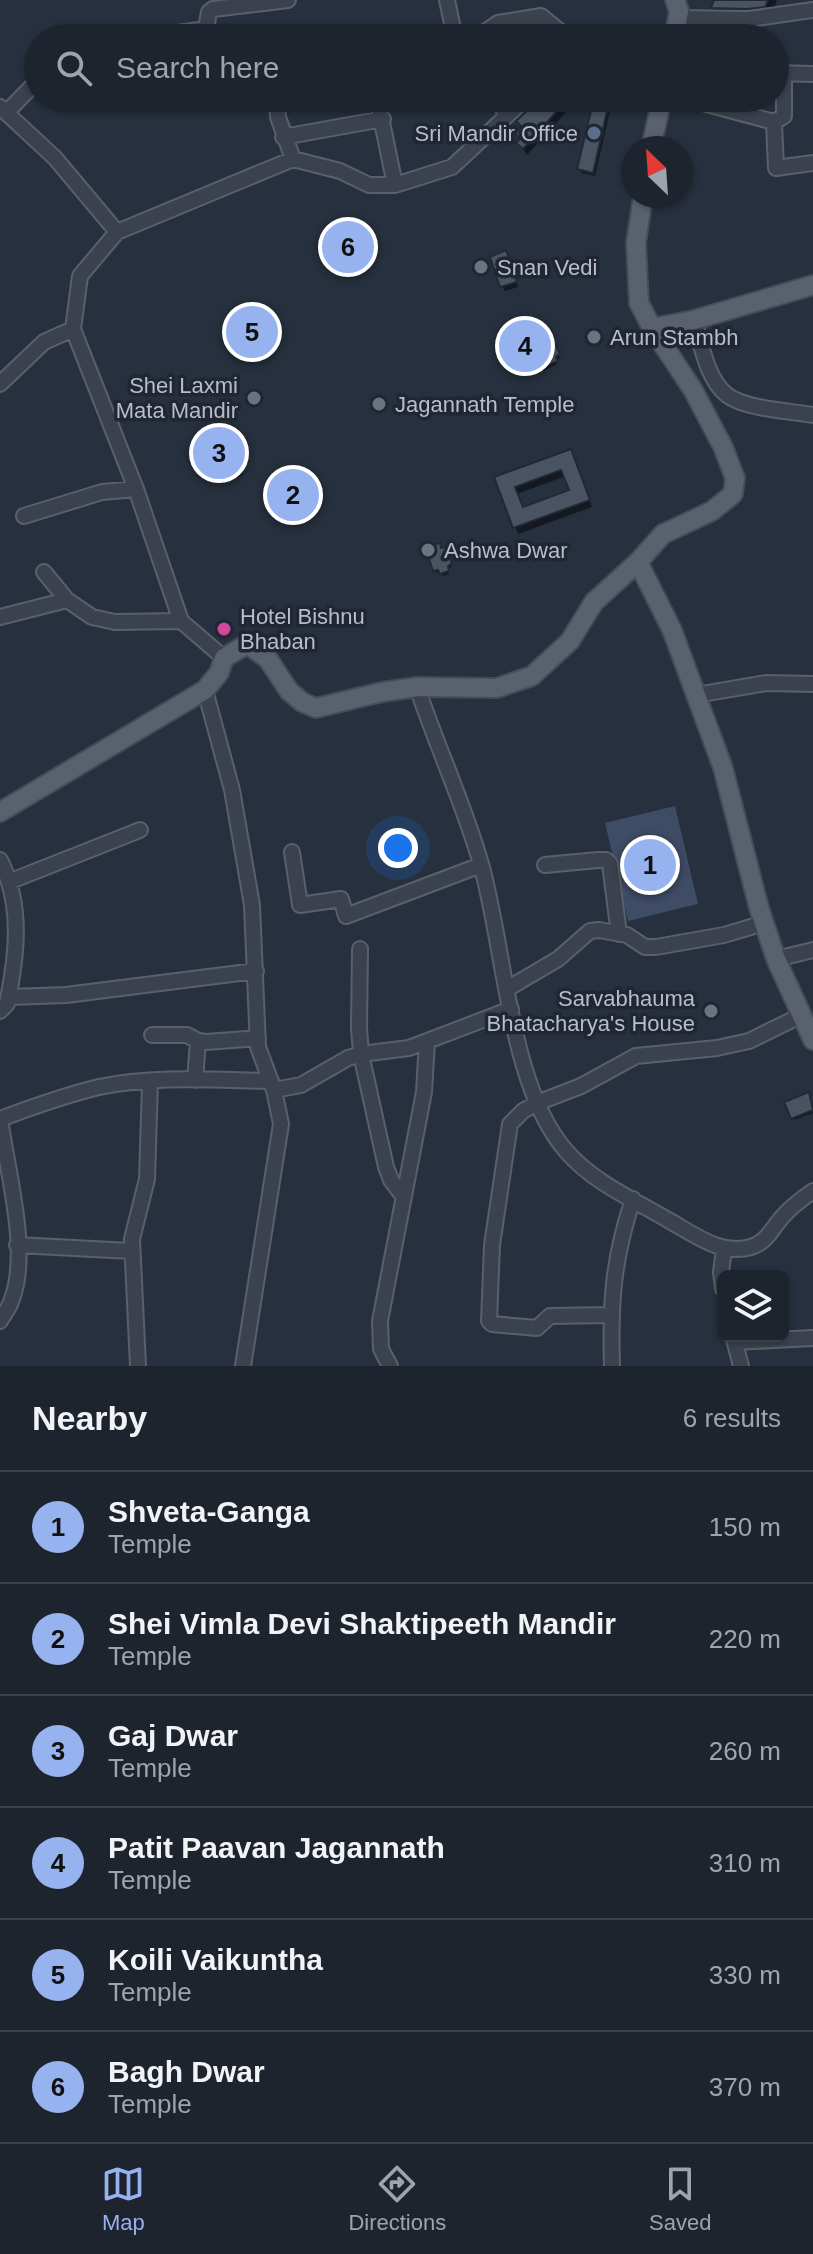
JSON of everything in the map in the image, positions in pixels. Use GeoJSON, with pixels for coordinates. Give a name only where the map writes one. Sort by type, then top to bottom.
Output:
{"type":"FeatureCollection","features":[{"type":"Feature","properties":{"kind":"main road"},"geometry":{"type":"LineString","coordinates":[[654,136],[659,112]]}},
{"type":"Feature","properties":{"kind":"main road"},"geometry":{"type":"LineString","coordinates":[[0,812],[205,690],[219,673],[224,658],[247,644],[268,659],[289,691],[316,708],[417,687],[497,688],[532,676],[570,641],[594,602],[663,534],[712,511],[733,494],[735,478],[723,447],[693,390],[639,303],[636,243],[641,208]]}},
{"type":"Feature","properties":{"kind":"main road"},"geometry":{"type":"LineString","coordinates":[[652,328],[694,320],[813,285]]}},
{"type":"Feature","properties":{"kind":"main road"},"geometry":{"type":"LineString","coordinates":[[638,562],[672,630],[723,768],[764,923],[776,959],[813,1040]]}},
{"type":"Feature","properties":{"kind":"street"},"geometry":{"type":"LineString","coordinates":[[207,24],[209,12],[213,9],[288,0]]}},
{"type":"Feature","properties":{"kind":"street"},"geometry":{"type":"LineString","coordinates":[[447,0],[452,24]]}},
{"type":"Feature","properties":{"kind":"street"},"geometry":{"type":"LineString","coordinates":[[681,7],[749,19],[813,10]]}},
{"type":"Feature","properties":{"kind":"street"},"geometry":{"type":"LineString","coordinates":[[497,24],[541,16],[551,24]]}},
{"type":"Feature","properties":{"kind":"street"},"geometry":{"type":"LineString","coordinates":[[789,74],[813,74]]}},
{"type":"Feature","properties":{"kind":"street"},"geometry":{"type":"LineString","coordinates":[[24,92],[4,109],[55,158],[117,232]]}},
{"type":"Feature","properties":{"kind":"street"},"geometry":{"type":"LineString","coordinates":[[278,112],[283,137],[293,159]]}},
{"type":"Feature","properties":{"kind":"street"},"geometry":{"type":"LineString","coordinates":[[381,112],[395,185]]}},
{"type":"Feature","properties":{"kind":"street"},"geometry":{"type":"LineString","coordinates":[[224,658],[181,621],[136,489],[73,329],[80,276],[117,232],[293,159],[340,171],[369,185],[395,185],[452,167],[510,112]]}},
{"type":"Feature","properties":{"kind":"street"},"geometry":{"type":"LineString","coordinates":[[736,112],[774,122],[784,116],[784,112]]}},
{"type":"Feature","properties":{"kind":"street"},"geometry":{"type":"LineString","coordinates":[[283,137],[383,119]]}},
{"type":"Feature","properties":{"kind":"street"},"geometry":{"type":"LineString","coordinates":[[774,122],[776,168],[813,163]]}},
{"type":"Feature","properties":{"kind":"street"},"geometry":{"type":"LineString","coordinates":[[694,320],[710,370],[727,395],[742,402],[813,415]]}},
{"type":"Feature","properties":{"kind":"street"},"geometry":{"type":"LineString","coordinates":[[0,384],[44,342],[73,329]]}},
{"type":"Feature","properties":{"kind":"street"},"geometry":{"type":"LineString","coordinates":[[24,516],[102,492],[136,489]]}},
{"type":"Feature","properties":{"kind":"street"},"geometry":{"type":"LineString","coordinates":[[44,572],[67,600],[92,617],[115,622],[181,621]]}},
{"type":"Feature","properties":{"kind":"street"},"geometry":{"type":"LineString","coordinates":[[0,617],[67,600]]}},
{"type":"Feature","properties":{"kind":"street"},"geometry":{"type":"LineString","coordinates":[[696,695],[766,683],[813,684]]}},
{"type":"Feature","properties":{"kind":"street"},"geometry":{"type":"LineString","coordinates":[[417,687],[481,865],[532,1094],[553,1134],[568,1153],[593,1175],[724,1249],[744,1249],[764,1241],[787,1212],[813,1191]]}},
{"type":"Feature","properties":{"kind":"street"},"geometry":{"type":"LineString","coordinates":[[205,690],[232,790],[252,905],[258,1047],[281,1124],[243,1366]]}},
{"type":"Feature","properties":{"kind":"street"},"geometry":{"type":"LineString","coordinates":[[11,881],[140,830]]}},
{"type":"Feature","properties":{"kind":"street"},"geometry":{"type":"LineString","coordinates":[[292,852],[300,905],[341,899],[346,916],[481,865]]}},
{"type":"Feature","properties":{"kind":"street"},"geometry":{"type":"LineString","coordinates":[[0,860],[11,881],[16,902],[16,935],[9,997],[0,1011]]}},
{"type":"Feature","properties":{"kind":"street"},"geometry":{"type":"LineString","coordinates":[[545,865],[606,860],[612,872],[619,934]]}},
{"type":"Feature","properties":{"kind":"street"},"geometry":{"type":"LineString","coordinates":[[507,989],[575,947],[584,934],[599,930],[627,935],[645,947],[656,947],[724,935],[764,923]]}},
{"type":"Feature","properties":{"kind":"street"},"geometry":{"type":"LineString","coordinates":[[360,949],[361,1054],[386,1167],[403,1196]]}},
{"type":"Feature","properties":{"kind":"street"},"geometry":{"type":"LineString","coordinates":[[776,959],[813,950]]}},
{"type":"Feature","properties":{"kind":"street"},"geometry":{"type":"LineString","coordinates":[[9,997],[66,995],[256,971]]}},
{"type":"Feature","properties":{"kind":"street"},"geometry":{"type":"LineString","coordinates":[[0,1321],[12,1301],[17,1283],[17,1245],[11,1179],[0,1119],[101,1087],[195,1080],[301,1085],[348,1058],[409,1048],[511,1009]]}},
{"type":"Feature","properties":{"kind":"street"},"geometry":{"type":"LineString","coordinates":[[610,1315],[550,1316],[537,1328],[492,1324],[489,1321],[492,1245],[507,1132],[515,1117],[537,1103],[581,1086],[636,1056],[717,1048],[749,1041],[802,1015]]}},
{"type":"Feature","properties":{"kind":"street"},"geometry":{"type":"LineString","coordinates":[[152,1035],[187,1035],[198,1041],[258,1038]]}},
{"type":"Feature","properties":{"kind":"street"},"geometry":{"type":"LineString","coordinates":[[195,1080],[198,1041]]}},
{"type":"Feature","properties":{"kind":"street"},"geometry":{"type":"LineString","coordinates":[[390,1366],[381,1349],[380,1321],[424,1092],[427,1041]]}},
{"type":"Feature","properties":{"kind":"street"},"geometry":{"type":"LineString","coordinates":[[138,1366],[131,1251],[147,1179],[150,1082]]}},
{"type":"Feature","properties":{"kind":"street"},"geometry":{"type":"LineString","coordinates":[[612,1366],[610,1315],[614,1269],[633,1199]]}},
{"type":"Feature","properties":{"kind":"street"},"geometry":{"type":"LineString","coordinates":[[17,1245],[131,1251]]}},
{"type":"Feature","properties":{"kind":"street"},"geometry":{"type":"LineString","coordinates":[[721,1270],[724,1249]]}},
{"type":"Feature","properties":{"kind":"street"},"geometry":{"type":"LineString","coordinates":[[789,1338],[813,1338]]}},
{"type":"Feature","properties":{"kind":"street"},"geometry":{"type":"LineString","coordinates":[[735,1342],[741,1366]]}},
{"type":"Feature","properties":{"kind":"water"},"geometry":{"type":"Polygon","coordinates":[[[675,806],[698,904],[628,921],[605,823],[675,806]]]}},
{"type":"Feature","properties":{"kind":"building"},"geometry":{"type":"Polygon","coordinates":[[[714,0],[768,0],[765,7],[748,9],[711,8],[714,0]]]}},
{"type":"Feature","properties":{"kind":"building"},"geometry":{"type":"Polygon","coordinates":[[[526,112],[556,112],[523,149],[516,143],[520,139],[515,133],[521,126],[516,121],[526,112]]]}},
{"type":"Feature","properties":{"kind":"building","name":"Sri Mandir Office"},"geometry":{"type":"Polygon","coordinates":[[[591,112],[607,112],[593,173],[577,169],[591,112]]]}},
{"type":"Feature","properties":{"kind":"building"},"geometry":{"type":"Polygon","coordinates":[[[365,235],[366,239],[370,237],[377,255],[373,257],[374,261],[364,264],[363,260],[358,262],[351,244],[356,242],[354,239],[365,235]]]}},
{"type":"Feature","properties":{"kind":"building"},"geometry":{"type":"Polygon","coordinates":[[[506,250],[517,282],[500,287],[490,257],[506,250]]]}},
{"type":"Feature","properties":{"kind":"building"},"geometry":{"type":"Polygon","coordinates":[[[549,343],[551,347],[556,345],[560,354],[556,357],[558,361],[540,369],[538,365],[533,368],[528,358],[533,355],[531,351],[549,343]]]}},
{"type":"Feature","properties":{"kind":"building"},"geometry":{"type":"Polygon","coordinates":[[[571,449],[590,500],[513,528],[494,477],[571,449]],[[561,470],[515,487],[523,507],[569,490],[561,470]]]}},
{"type":"Feature","properties":{"kind":"building"},"geometry":{"type":"Polygon","coordinates":[[[235,451],[237,456],[240,454],[243,471],[227,478],[218,464],[221,463],[219,458],[235,451]]]}},
{"type":"Feature","properties":{"kind":"building"},"geometry":{"type":"Polygon","coordinates":[[[440,543],[441,548],[446,546],[452,564],[448,566],[449,571],[440,574],[438,570],[433,571],[427,553],[431,552],[429,546],[440,543]]]}},
{"type":"Feature","properties":{"kind":"building"},"geometry":{"type":"Polygon","coordinates":[[[809,1092],[813,1110],[791,1119],[784,1102],[809,1092]]]}},
{"type":"Feature","properties":{"kind":"place","name":"Sri Mandir Office"},"geometry":{"type":"Point","coordinates":[594,133]}},
{"type":"Feature","properties":{"kind":"place","name":"Bagh Dwar"},"geometry":{"type":"Point","coordinates":[348,247]}},
{"type":"Feature","properties":{"kind":"place","name":"Snan Vedi"},"geometry":{"type":"Point","coordinates":[481,267]}},
{"type":"Feature","properties":{"kind":"place","name":"Koili Vaikuntha"},"geometry":{"type":"Point","coordinates":[252,332]}},
{"type":"Feature","properties":{"kind":"place","name":"Arun Stambh"},"geometry":{"type":"Point","coordinates":[594,337]}},
{"type":"Feature","properties":{"kind":"place","name":"Patit Paavan Jagannath"},"geometry":{"type":"Point","coordinates":[525,346]}},
{"type":"Feature","properties":{"kind":"place","name":"Shei Laxmi Mata Mandir"},"geometry":{"type":"Point","coordinates":[254,398]}},
{"type":"Feature","properties":{"kind":"place","name":"Jagannath Temple"},"geometry":{"type":"Point","coordinates":[379,404]}},
{"type":"Feature","properties":{"kind":"place","name":"Gaj Dwar"},"geometry":{"type":"Point","coordinates":[219,453]}},
{"type":"Feature","properties":{"kind":"place","name":"Shei Vimla Devi Shaktipeeth Mandir"},"geometry":{"type":"Point","coordinates":[293,495]}},
{"type":"Feature","properties":{"kind":"place","name":"Ashwa Dwar"},"geometry":{"type":"Point","coordinates":[428,550]}},
{"type":"Feature","properties":{"kind":"place","name":"Hotel Bishnu Bhaban"},"geometry":{"type":"Point","coordinates":[224,629]}},
{"type":"Feature","properties":{"kind":"place","name":"Shveta-Ganga"},"geometry":{"type":"Point","coordinates":[650,865]}},
{"type":"Feature","properties":{"kind":"place","name":"Sarvabhauma Bhatacharya's House"},"geometry":{"type":"Point","coordinates":[711,1011]}}]}
